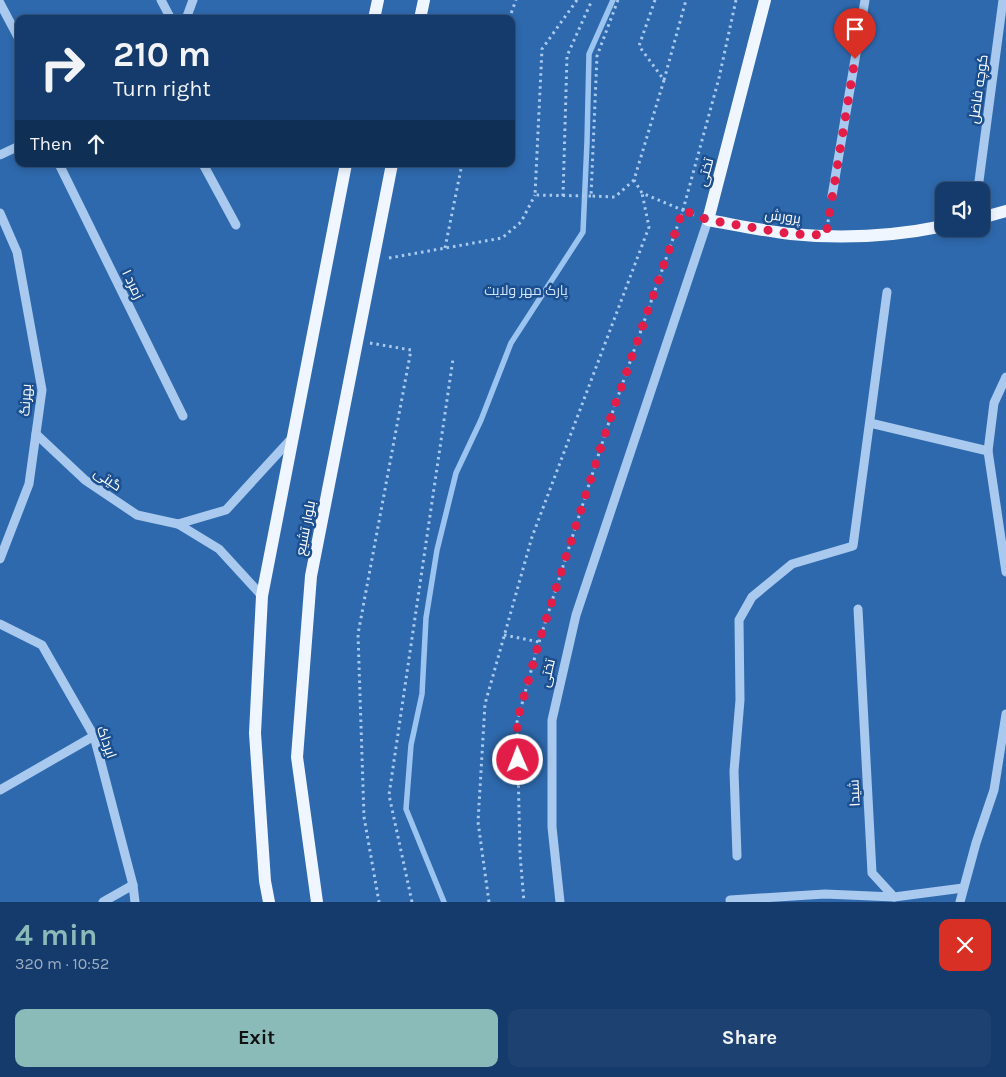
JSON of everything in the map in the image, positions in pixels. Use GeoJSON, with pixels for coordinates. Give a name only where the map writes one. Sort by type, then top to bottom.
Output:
{"type":"FeatureCollection","features":[{"type":"Feature","properties":{"kind":"main road"},"geometry":{"type":"LineString","coordinates":[[375,15],[378,0]]}},
{"type":"Feature","properties":{"kind":"main road"},"geometry":{"type":"LineString","coordinates":[[421,15],[424,0]]}},
{"type":"Feature","properties":{"kind":"main road","name":"تختی"},"geometry":{"type":"LineString","coordinates":[[708,220],[765,0]]}},
{"type":"Feature","properties":{"kind":"main road"},"geometry":{"type":"LineString","coordinates":[[269,902],[265,881],[255,733],[262,596],[345,167]]}},
{"type":"Feature","properties":{"kind":"main road","name":"بلوار تشیع"},"geometry":{"type":"LineString","coordinates":[[317,902],[296,757],[311,576],[391,167]]}},
{"type":"Feature","properties":{"kind":"main road"},"geometry":{"type":"LineString","coordinates":[[990,215],[1006,211]]}},
{"type":"Feature","properties":{"kind":"main road","name":"پرورش"},"geometry":{"type":"LineString","coordinates":[[708,220],[791,234],[862,236],[935,228]]}},
{"type":"Feature","properties":{"kind":"street"},"geometry":{"type":"LineString","coordinates":[[161,0],[169,15]]}},
{"type":"Feature","properties":{"kind":"street"},"geometry":{"type":"LineString","coordinates":[[187,15],[193,0]]}},
{"type":"Feature","properties":{"kind":"street"},"geometry":{"type":"LineString","coordinates":[[832,196],[865,0]]}},
{"type":"Feature","properties":{"kind":"street","name":"کوچه فاضل"},"geometry":{"type":"LineString","coordinates":[[979,181],[1003,0]]}},
{"type":"Feature","properties":{"kind":"street"},"geometry":{"type":"LineString","coordinates":[[0,3],[15,31]]}},
{"type":"Feature","properties":{"kind":"street"},"geometry":{"type":"LineString","coordinates":[[0,155],[15,148]]}},
{"type":"Feature","properties":{"kind":"street","name":"زمرد ۱"},"geometry":{"type":"LineString","coordinates":[[60,167],[182,416]]}},
{"type":"Feature","properties":{"kind":"street"},"geometry":{"type":"LineString","coordinates":[[206,167],[236,225]]}},
{"type":"Feature","properties":{"kind":"street","name":"بهرنگ"},"geometry":{"type":"LineString","coordinates":[[0,213],[17,252],[42,390],[29,484],[0,559]]}},
{"type":"Feature","properties":{"kind":"street","name":"تختی"},"geometry":{"type":"LineString","coordinates":[[560,902],[552,827],[552,720],[576,614],[708,220]]}},
{"type":"Feature","properties":{"kind":"street"},"geometry":{"type":"LineString","coordinates":[[737,856],[734,771],[740,700],[739,620],[752,597],[792,564],[853,546],[887,292]]}},
{"type":"Feature","properties":{"kind":"street"},"geometry":{"type":"LineString","coordinates":[[1006,377],[994,403],[988,451],[1006,572]]}},
{"type":"Feature","properties":{"kind":"street"},"geometry":{"type":"LineString","coordinates":[[870,423],[988,451]]}},
{"type":"Feature","properties":{"kind":"street","name":"گیتی"},"geometry":{"type":"LineString","coordinates":[[36,434],[84,480],[137,515],[178,524],[219,549],[262,596]]}},
{"type":"Feature","properties":{"kind":"street","name":"گیتی"},"geometry":{"type":"LineString","coordinates":[[178,524],[226,510],[292,438]]}},
{"type":"Feature","properties":{"kind":"street","name":"شیدا"},"geometry":{"type":"LineString","coordinates":[[858,609],[872,873],[894,897]]}},
{"type":"Feature","properties":{"kind":"street","name":"ایرداک"},"geometry":{"type":"LineString","coordinates":[[0,624],[42,645],[94,736],[133,885],[135,902]]}},
{"type":"Feature","properties":{"kind":"street"},"geometry":{"type":"LineString","coordinates":[[960,902],[976,843],[994,790],[1006,714]]}},
{"type":"Feature","properties":{"kind":"street"},"geometry":{"type":"LineString","coordinates":[[0,790],[94,736]]}},
{"type":"Feature","properties":{"kind":"street"},"geometry":{"type":"LineString","coordinates":[[103,902],[133,885]]}},
{"type":"Feature","properties":{"kind":"street"},"geometry":{"type":"LineString","coordinates":[[730,900],[894,897],[964,888]]}},
{"type":"Feature","properties":{"kind":"path"},"geometry":{"type":"LineString","coordinates":[[510,15],[516,0]]}},
{"type":"Feature","properties":{"kind":"path"},"geometry":{"type":"LineString","coordinates":[[373,260],[502,238],[520,222],[535,195],[542,49],[577,0]]}},
{"type":"Feature","properties":{"kind":"path"},"geometry":{"type":"LineString","coordinates":[[563,196],[567,56],[592,0]]}},
{"type":"Feature","properties":{"kind":"path"},"geometry":{"type":"LineString","coordinates":[[591,196],[597,56],[618,0]]}},
{"type":"Feature","properties":{"kind":"path"},"geometry":{"type":"LineString","coordinates":[[654,0],[639,46],[664,80]]}},
{"type":"Feature","properties":{"kind":"path"},"geometry":{"type":"LineString","coordinates":[[535,195],[615,197],[634,180],[686,0]]}},
{"type":"Feature","properties":{"kind":"path"},"geometry":{"type":"LineString","coordinates":[[524,902],[520,854],[517,722],[539,642],[607,428],[683,210],[719,78],[736,0]]}},
{"type":"Feature","properties":{"kind":"path"},"geometry":{"type":"LineString","coordinates":[[445,248],[461,167]]}},
{"type":"Feature","properties":{"kind":"path"},"geometry":{"type":"LineString","coordinates":[[489,902],[478,822],[485,704],[532,537],[649,227],[642,193],[634,180]]}},
{"type":"Feature","properties":{"kind":"path"},"geometry":{"type":"LineString","coordinates":[[642,193],[708,220]]}},
{"type":"Feature","properties":{"kind":"path"},"geometry":{"type":"LineString","coordinates":[[826,235],[832,196]]}},
{"type":"Feature","properties":{"kind":"path"},"geometry":{"type":"LineString","coordinates":[[357,340],[411,350],[358,634],[364,817],[378,902]]}},
{"type":"Feature","properties":{"kind":"path"},"geometry":{"type":"LineString","coordinates":[[412,902],[389,795],[454,359]]}},
{"type":"Feature","properties":{"kind":"path"},"geometry":{"type":"LineString","coordinates":[[504,635],[539,642]]}},
{"type":"Feature","properties":{"kind":"green space","name":"پارک مهر ولایت"},"geometry":{"type":"Polygon","coordinates":[[[0,0],[1006,0],[1006,902],[0,902],[0,0]]]}},
{"type":"Feature","properties":{"kind":"waterway"},"geometry":{"type":"LineString","coordinates":[[444,902],[406,809],[411,745],[422,694],[426,618],[437,550],[456,473],[481,420],[511,343],[583,232],[589,54],[613,0]]}},
{"type":"Feature","properties":{"kind":"route"},"geometry":{"type":"LineString","coordinates":[[518,760],[517,722],[539,642],[607,428],[683,210],[708,220],[742,226],[791,234],[826,235],[855,59]]}}]}
